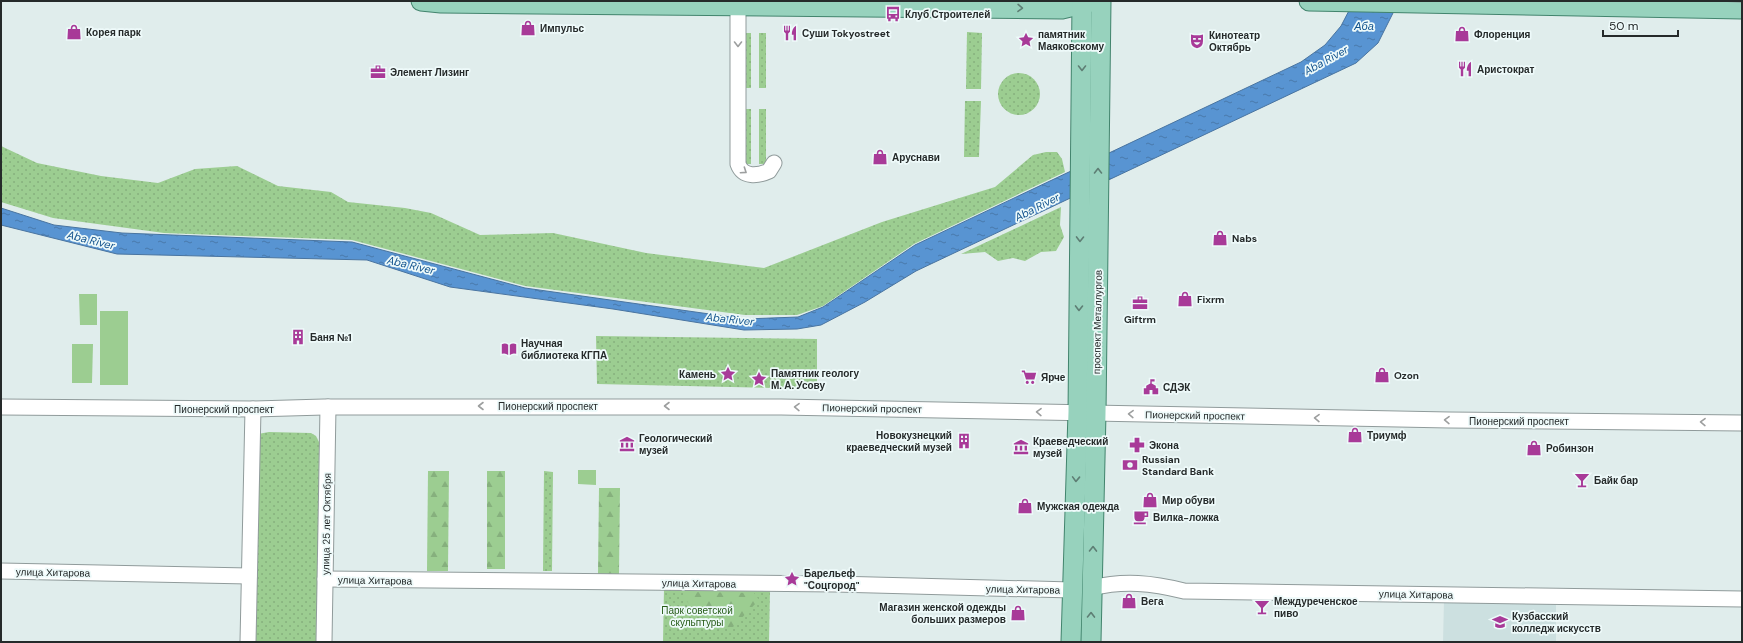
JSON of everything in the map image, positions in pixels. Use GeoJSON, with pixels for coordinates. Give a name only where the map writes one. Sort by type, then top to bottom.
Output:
{"type":"FeatureCollection","features":[{"type":"Feature","properties":{"kind":"main road"},"geometry":{"type":"LineString","coordinates":[[421,1],[1062,9],[1087,2],[1090,117]]}},
{"type":"Feature","properties":{"kind":"main road","name":"проспект Металлургов"},"geometry":{"type":"LineString","coordinates":[[1091,642],[1092,588],[1087,409],[1090,117],[1101,1]]}},
{"type":"Feature","properties":{"kind":"main road"},"geometry":{"type":"LineString","coordinates":[[1308,1],[1742,9]]}},
{"type":"Feature","properties":{"kind":"main road","name":"проспект Металлургов"},"geometry":{"type":"LineString","coordinates":[[1071,642],[1072,590],[1087,409]]}},
{"type":"Feature","properties":{"kind":"street"},"geometry":{"type":"LineString","coordinates":[[738,5],[738,164],[746,173],[759,175],[769,170],[774,163]]}},
{"type":"Feature","properties":{"kind":"street","name":"Пионерский проспект"},"geometry":{"type":"LineString","coordinates":[[1,408],[253,410],[328,407],[781,406],[1087,409],[1449,420],[1742,422]]}},
{"type":"Feature","properties":{"kind":"street","name":"улица 25 лет Октября"},"geometry":{"type":"LineString","coordinates":[[324,642],[328,407]]}},
{"type":"Feature","properties":{"kind":"street"},"geometry":{"type":"LineString","coordinates":[[248,642],[253,410]]}},
{"type":"Feature","properties":{"kind":"street","name":"улица Хитарова"},"geometry":{"type":"LineString","coordinates":[[1,571],[249,576]]}},
{"type":"Feature","properties":{"kind":"street","name":"улица Хитарова"},"geometry":{"type":"LineString","coordinates":[[325,579],[836,584],[1072,590]]}},
{"type":"Feature","properties":{"kind":"street","name":"улица Хитарова"},"geometry":{"type":"LineString","coordinates":[[1092,588],[1109,584],[1153,584],[1184,591],[1742,600]]}},
{"type":"Feature","properties":{"kind":"shaded area","name":"Кузбасский колледж искусств"},"geometry":{"type":"Polygon","coordinates":[[[1444,600],[1556,602],[1556,642],[1443,642],[1444,600]]]}},
{"type":"Feature","properties":{"kind":"green space"},"geometry":{"type":"Polygon","coordinates":[[[967,32],[982,33],[981,89],[966,89],[967,32]]]}},
{"type":"Feature","properties":{"kind":"green space"},"geometry":{"type":"Polygon","coordinates":[[[743,33],[751,33],[751,88],[743,88],[743,33]]]}},
{"type":"Feature","properties":{"kind":"green space"},"geometry":{"type":"Polygon","coordinates":[[[759,33],[766,33],[766,88],[759,88],[759,33]]]}},
{"type":"Feature","properties":{"kind":"green space"},"geometry":{"type":"Polygon","coordinates":[[[1015,73],[1023,73],[1034,79],[1040,90],[1040,98],[1034,109],[1023,115],[1015,115],[1004,109],[998,98],[998,90],[1004,79],[1015,73]]]}},
{"type":"Feature","properties":{"kind":"green space"},"geometry":{"type":"Polygon","coordinates":[[[965,101],[981,101],[979,157],[964,157],[965,101]]]}},
{"type":"Feature","properties":{"kind":"green space"},"geometry":{"type":"Polygon","coordinates":[[[743,109],[751,109],[751,164],[743,164],[743,109]]]}},
{"type":"Feature","properties":{"kind":"green space"},"geometry":{"type":"Polygon","coordinates":[[[759,109],[766,109],[766,164],[759,164],[759,109]]]}},
{"type":"Feature","properties":{"kind":"green space"},"geometry":{"type":"Polygon","coordinates":[[[1,146],[37,163],[101,176],[158,183],[195,169],[237,166],[278,186],[331,192],[348,202],[405,208],[431,213],[480,235],[553,233],[646,253],[764,268],[882,222],[995,187],[1033,155],[1046,152],[1057,152],[1062,159],[1065,172],[914,244],[823,306],[797,315],[745,315],[525,286],[352,240],[164,233],[53,218],[1,202],[1,146]]]}},
{"type":"Feature","properties":{"kind":"green space"},"geometry":{"type":"Polygon","coordinates":[[[1061,207],[1060,225],[1064,237],[1056,251],[1041,252],[1025,261],[1013,258],[998,261],[985,252],[961,254],[1061,207]]]}},
{"type":"Feature","properties":{"kind":"green space"},"geometry":{"type":"Polygon","coordinates":[[[79,294],[97,294],[97,325],[80,325],[79,294]]]}},
{"type":"Feature","properties":{"kind":"green space"},"geometry":{"type":"Polygon","coordinates":[[[100,311],[128,311],[128,385],[100,385],[100,311]]]}},
{"type":"Feature","properties":{"kind":"green space"},"geometry":{"type":"Polygon","coordinates":[[[596,336],[817,339],[817,389],[597,384],[596,336]]]}},
{"type":"Feature","properties":{"kind":"green space"},"geometry":{"type":"Polygon","coordinates":[[[72,344],[93,344],[92,383],[72,383],[72,344]]]}},
{"type":"Feature","properties":{"kind":"green space"},"geometry":{"type":"Polygon","coordinates":[[[269,432],[311,433],[316,436],[319,442],[318,642],[253,642],[258,434],[269,432]]]}},
{"type":"Feature","properties":{"kind":"green space"},"geometry":{"type":"Polygon","coordinates":[[[578,470],[596,470],[596,485],[578,484],[578,470]]]}},
{"type":"Feature","properties":{"kind":"green space"},"geometry":{"type":"Polygon","coordinates":[[[428,471],[449,471],[448,571],[427,571],[428,471]]]}},
{"type":"Feature","properties":{"kind":"green space"},"geometry":{"type":"Polygon","coordinates":[[[487,471],[505,471],[505,569],[487,569],[487,471]]]}},
{"type":"Feature","properties":{"kind":"green space"},"geometry":{"type":"Polygon","coordinates":[[[544,471],[553,472],[552,571],[543,571],[544,471]]]}},
{"type":"Feature","properties":{"kind":"green space"},"geometry":{"type":"Polygon","coordinates":[[[599,488],[620,488],[619,574],[598,574],[599,488]]]}},
{"type":"Feature","properties":{"kind":"green space","name":"Парк советской скульптуры"},"geometry":{"type":"Polygon","coordinates":[[[664,588],[770,590],[769,642],[663,642],[664,588]]]}},
{"type":"Feature","properties":{"kind":"green space"},"geometry":{"type":"Polygon","coordinates":[[[687,592],[754,593],[759,600],[732,628],[715,628],[682,597],[687,592]]]}},
{"type":"Feature","properties":{"kind":"water","name":"Аба"},"geometry":{"type":"Polygon","coordinates":[[[1354,1],[1399,1],[1378,43],[1356,63],[916,271],[865,302],[821,325],[797,329],[744,330],[613,309],[450,287],[367,260],[117,254],[1,225],[1,208],[54,225],[122,233],[352,242],[525,288],[745,319],[798,317],[823,307],[915,245],[1301,62],[1325,45],[1341,26],[1354,1]]]}},
{"type":"Feature","properties":{"kind":"tram line"},"geometry":{"type":"LineString","coordinates":[[1051,1],[1065,1]]}},
{"type":"Feature","properties":{"kind":"tram line"},"geometry":{"type":"LineString","coordinates":[[1712,1],[1742,2]]}},
{"type":"Feature","properties":{"kind":"place","name":"Клуб Строителей"},"geometry":{"type":"Point","coordinates":[893,14]}},
{"type":"Feature","properties":{"kind":"place","name":"Импульс"},"geometry":{"type":"Point","coordinates":[528,28]}},
{"type":"Feature","properties":{"kind":"place","name":"Корея парк"},"geometry":{"type":"Point","coordinates":[74,32]}},
{"type":"Feature","properties":{"kind":"place","name":"Суши Tokyostreet"},"geometry":{"type":"Point","coordinates":[790,33]}},
{"type":"Feature","properties":{"kind":"place","name":"Флоренция"},"geometry":{"type":"Point","coordinates":[1462,34]}},
{"type":"Feature","properties":{"kind":"place","name":"памятник Маяковскому"},"geometry":{"type":"Point","coordinates":[1026,40]}},
{"type":"Feature","properties":{"kind":"place","name":"Кинотеатр Октябрь"},"geometry":{"type":"Point","coordinates":[1197,41]}},
{"type":"Feature","properties":{"kind":"place","name":"Аристократ"},"geometry":{"type":"Point","coordinates":[1465,69]}},
{"type":"Feature","properties":{"kind":"place","name":"Элемент Лизинг"},"geometry":{"type":"Point","coordinates":[378,72]}},
{"type":"Feature","properties":{"kind":"place","name":"Аруснави"},"geometry":{"type":"Point","coordinates":[880,157]}},
{"type":"Feature","properties":{"kind":"place","name":"Nabs"},"geometry":{"type":"Point","coordinates":[1220,238]}},
{"type":"Feature","properties":{"kind":"place","name":"Fixrm"},"geometry":{"type":"Point","coordinates":[1185,299]}},
{"type":"Feature","properties":{"kind":"place","name":"Giftrm"},"geometry":{"type":"Point","coordinates":[1140,303]}},
{"type":"Feature","properties":{"kind":"place","name":"Баня №1"},"geometry":{"type":"Point","coordinates":[298,337]}},
{"type":"Feature","properties":{"kind":"place","name":"Научная библиотека КГПА"},"geometry":{"type":"Point","coordinates":[509,349]}},
{"type":"Feature","properties":{"kind":"place","name":"Камень"},"geometry":{"type":"Point","coordinates":[728,374]}},
{"type":"Feature","properties":{"kind":"place","name":"Ozon"},"geometry":{"type":"Point","coordinates":[1382,375]}},
{"type":"Feature","properties":{"kind":"place","name":"Ярче"},"geometry":{"type":"Point","coordinates":[1029,377]}},
{"type":"Feature","properties":{"kind":"place","name":"Памятник геологу М. А. Усову"},"geometry":{"type":"Point","coordinates":[759,379]}},
{"type":"Feature","properties":{"kind":"place","name":"СДЭК"},"geometry":{"type":"Point","coordinates":[1151,387]}},
{"type":"Feature","properties":{"kind":"place","name":"Триумф"},"geometry":{"type":"Point","coordinates":[1355,435]}},
{"type":"Feature","properties":{"kind":"place","name":"Новокузнецкий краеведческий музей"},"geometry":{"type":"Point","coordinates":[964,441]}},
{"type":"Feature","properties":{"kind":"place","name":"Геологический музей"},"geometry":{"type":"Point","coordinates":[627,444]}},
{"type":"Feature","properties":{"kind":"place","name":"Экона"},"geometry":{"type":"Point","coordinates":[1137,445]}},
{"type":"Feature","properties":{"kind":"place","name":"Краеведческий музей"},"geometry":{"type":"Point","coordinates":[1021,447]}},
{"type":"Feature","properties":{"kind":"place","name":"Робинзон"},"geometry":{"type":"Point","coordinates":[1534,448]}},
{"type":"Feature","properties":{"kind":"place","name":"Russian Standard Bank"},"geometry":{"type":"Point","coordinates":[1130,465]}},
{"type":"Feature","properties":{"kind":"place","name":"Байк бар"},"geometry":{"type":"Point","coordinates":[1582,480]}},
{"type":"Feature","properties":{"kind":"place","name":"Мир обуви"},"geometry":{"type":"Point","coordinates":[1150,500]}},
{"type":"Feature","properties":{"kind":"place","name":"Мужская одежда"},"geometry":{"type":"Point","coordinates":[1025,506]}},
{"type":"Feature","properties":{"kind":"place","name":"Вилка-ложка"},"geometry":{"type":"Point","coordinates":[1141,517]}},
{"type":"Feature","properties":{"kind":"place","name":"Барельеф \"Соцгород\""},"geometry":{"type":"Point","coordinates":[792,579]}},
{"type":"Feature","properties":{"kind":"place","name":"Вега"},"geometry":{"type":"Point","coordinates":[1129,601]}},
{"type":"Feature","properties":{"kind":"place","name":"Междуреченское пиво"},"geometry":{"type":"Point","coordinates":[1262,607]}},
{"type":"Feature","properties":{"kind":"place","name":"Магазин женской одежды больших размеров"},"geometry":{"type":"Point","coordinates":[1018,613]}},
{"type":"Feature","properties":{"kind":"place","name":"Кузбасский колледж искусств"},"geometry":{"type":"Point","coordinates":[1500,622]}},
{"type":"Feature","properties":{"kind":"water label","name":"Aba River"},"geometry":{"type":"Point","coordinates":[1326,60]}},
{"type":"Feature","properties":{"kind":"water label","name":"Aba River"},"geometry":{"type":"Point","coordinates":[1037,207]}},
{"type":"Feature","properties":{"kind":"water label","name":"Aba River"},"geometry":{"type":"Point","coordinates":[91,240]}},
{"type":"Feature","properties":{"kind":"water label","name":"Aba River"},"geometry":{"type":"Point","coordinates":[411,265]}},
{"type":"Feature","properties":{"kind":"water label","name":"Aba River"},"geometry":{"type":"Point","coordinates":[730,319]}}]}
